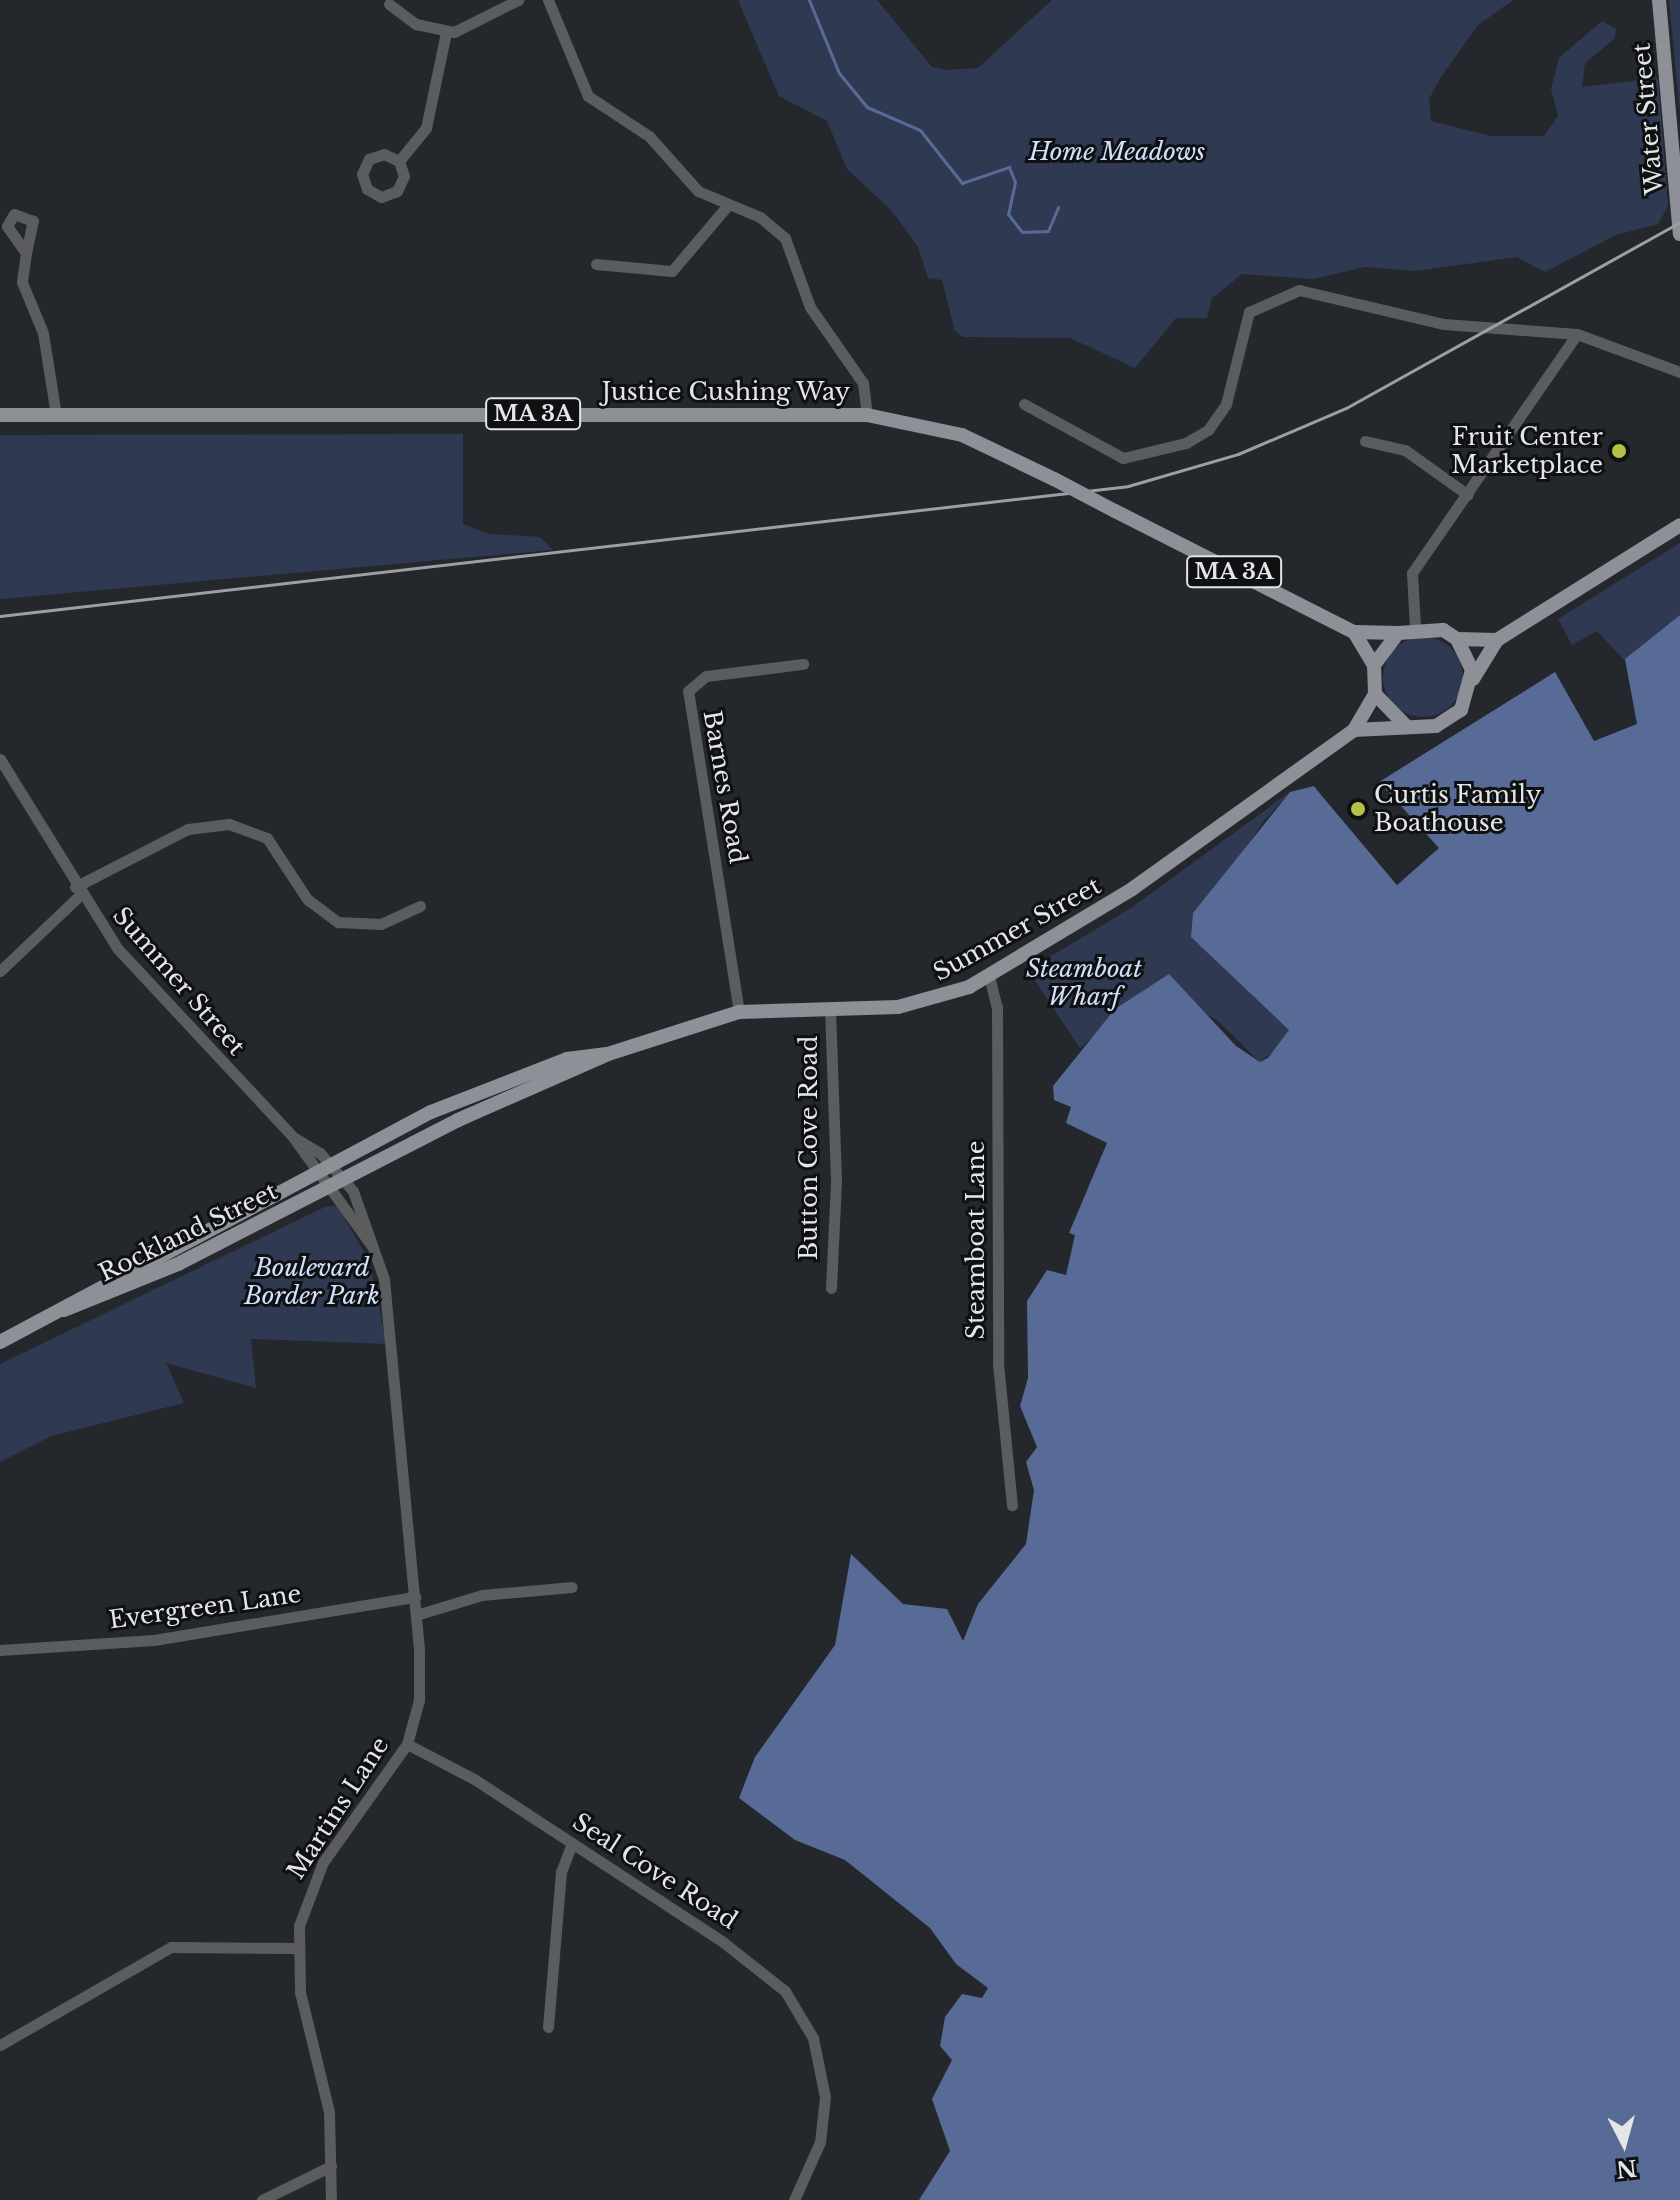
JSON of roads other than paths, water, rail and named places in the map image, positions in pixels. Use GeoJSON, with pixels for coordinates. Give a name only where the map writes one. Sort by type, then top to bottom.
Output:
{"type":"FeatureCollection","features":[{"type":"Feature","properties":{"kind":"main road","name":"Water Street"},"geometry":{"type":"LineString","coordinates":[[1659,0],[1680,234]]}},
{"type":"Feature","properties":{"kind":"main road","name":"Justice Cushing Way"},"geometry":{"type":"LineString","coordinates":[[0,415],[867,415],[962,435],[1354,632],[1398,633]]}},
{"type":"Feature","properties":{"kind":"main road"},"geometry":{"type":"LineString","coordinates":[[1354,730],[1447,722],[1466,703],[1473,680],[1497,640],[1680,525]]}},
{"type":"Feature","properties":{"kind":"main road","name":"MA 3A"},"geometry":{"type":"LineString","coordinates":[[1398,633],[1415,627]]}},
{"type":"Feature","properties":{"kind":"main road"},"geometry":{"type":"LineString","coordinates":[[1415,627],[1457,639],[1497,640]]}},
{"type":"Feature","properties":{"kind":"main road"},"geometry":{"type":"LineString","coordinates":[[1354,632],[1374,665],[1375,694],[1405,725]]}},
{"type":"Feature","properties":{"kind":"main road"},"geometry":{"type":"LineString","coordinates":[[1374,665],[1398,633]]}},
{"type":"Feature","properties":{"kind":"main road"},"geometry":{"type":"LineString","coordinates":[[1457,639],[1473,680]]}},
{"type":"Feature","properties":{"kind":"main road","name":"Summer Street"},"geometry":{"type":"LineString","coordinates":[[329,1186],[608,1054],[739,1012],[924,1002],[989,976],[1132,889],[1354,730],[1375,694]]}},
{"type":"Feature","properties":{"kind":"main road","name":"Summer Street"},"geometry":{"type":"LineString","coordinates":[[316,1171],[480,1092],[586,1053],[608,1054]]}},
{"type":"Feature","properties":{"kind":"main road","name":"Rockland Street"},"geometry":{"type":"LineString","coordinates":[[0,1342],[316,1171]]}},
{"type":"Feature","properties":{"kind":"main road","name":"Rockland Street"},"geometry":{"type":"LineString","coordinates":[[64,1310],[104,1298],[329,1186]]}},
{"type":"Feature","properties":{"kind":"street"},"geometry":{"type":"LineString","coordinates":[[389,4],[416,24],[446,32],[473,27],[518,0]]}},
{"type":"Feature","properties":{"kind":"street"},"geometry":{"type":"LineString","coordinates":[[548,0],[588,96],[649,136],[698,191],[766,220],[790,244],[810,307],[863,383],[867,415]]}},
{"type":"Feature","properties":{"kind":"street"},"geometry":{"type":"LineString","coordinates":[[399,161],[431,115],[446,32]]}},
{"type":"Feature","properties":{"kind":"street"},"geometry":{"type":"LineString","coordinates":[[596,264],[672,271],[728,205]]}},
{"type":"Feature","properties":{"kind":"street"},"geometry":{"type":"LineString","coordinates":[[26,253],[22,282],[42,331],[56,415]]}},
{"type":"Feature","properties":{"kind":"street"},"geometry":{"type":"LineString","coordinates":[[1024,404],[1123,458],[1186,443],[1213,425],[1226,404],[1249,312],[1291,291],[1444,324],[1577,334],[1680,372]]}},
{"type":"Feature","properties":{"kind":"street"},"geometry":{"type":"LineString","coordinates":[[1415,627],[1412,573],[1577,334]]}},
{"type":"Feature","properties":{"kind":"street"},"geometry":{"type":"LineString","coordinates":[[1365,441],[1405,450],[1468,495]]}},
{"type":"Feature","properties":{"kind":"street","name":"Barnes Road"},"geometry":{"type":"LineString","coordinates":[[739,1012],[688,691],[706,676],[803,664]]}},
{"type":"Feature","properties":{"kind":"street","name":"Summer Street"},"geometry":{"type":"LineString","coordinates":[[0,759],[77,891],[148,986],[293,1137],[329,1186]]}},
{"type":"Feature","properties":{"kind":"street"},"geometry":{"type":"LineString","coordinates":[[0,971],[77,891],[176,834],[229,824],[267,838],[307,899],[338,922],[381,924],[420,906]]}},
{"type":"Feature","properties":{"kind":"street","name":"Steamboat Lane"},"geometry":{"type":"LineString","coordinates":[[989,976],[997,1007],[995,1290],[1012,1505]]}},
{"type":"Feature","properties":{"kind":"street","name":"Button Cove Road"},"geometry":{"type":"LineString","coordinates":[[830,1008],[836,1182],[831,1288]]}},
{"type":"Feature","properties":{"kind":"street","name":"Summer Street"},"geometry":{"type":"LineString","coordinates":[[293,1137],[331,1164],[344,1179]]}},
{"type":"Feature","properties":{"kind":"street","name":"Martins Lane"},"geometry":{"type":"LineString","coordinates":[[331,2200],[327,2100],[303,2005],[297,1948],[319,1870],[407,1744],[419,1700],[415,1597],[390,1309],[375,1249],[344,1179]]}},
{"type":"Feature","properties":{"kind":"street","name":"Martins Lane"},"geometry":{"type":"LineString","coordinates":[[329,1186],[375,1249]]}},
{"type":"Feature","properties":{"kind":"street"},"geometry":{"type":"LineString","coordinates":[[416,1615],[482,1595],[572,1587]]}},
{"type":"Feature","properties":{"kind":"street","name":"Evergreen Lane"},"geometry":{"type":"LineString","coordinates":[[0,1650],[154,1640],[415,1597]]}},
{"type":"Feature","properties":{"kind":"street","name":"Seal Cove Road"},"geometry":{"type":"LineString","coordinates":[[407,1744],[572,1843],[773,1978],[805,2021],[824,2082],[820,2142],[794,2200]]}},
{"type":"Feature","properties":{"kind":"street"},"geometry":{"type":"LineString","coordinates":[[548,2027],[561,1872],[572,1843]]}},
{"type":"Feature","properties":{"kind":"street"},"geometry":{"type":"LineString","coordinates":[[0,2045],[171,1947],[297,1948]]}},
{"type":"Feature","properties":{"kind":"street"},"geometry":{"type":"LineString","coordinates":[[262,2200],[331,2166]]}},
{"type":"Feature","properties":{"kind":"waterway"},"geometry":{"type":"LineString","coordinates":[[809,0],[839,73],[867,107],[920,130],[962,183],[1009,167],[1015,182],[1008,214],[1022,232],[1048,231],[1058,207]]}},
{"type":"Feature","properties":{"kind":"railway"},"geometry":{"type":"LineString","coordinates":[[0,616],[1128,486],[1238,454],[1346,408],[1680,222]]}},
{"type":"Feature","properties":{"kind":"place","name":"Fruit Center Marketplace"},"geometry":{"type":"Point","coordinates":[1619,451]}},
{"type":"Feature","properties":{"kind":"place","name":"Curtis Family Boathouse"},"geometry":{"type":"Point","coordinates":[1358,809]}},
{"type":"Feature","properties":{"kind":"park label","name":"Home Meadows"},"geometry":{"type":"Point","coordinates":[1117,152]}},
{"type":"Feature","properties":{"kind":"park label","name":"Steamboat Wharf"},"geometry":{"type":"Point","coordinates":[1084,983]}},
{"type":"Feature","properties":{"kind":"park label","name":"Boulevard Border Park"},"geometry":{"type":"Point","coordinates":[312,1282]}}]}
